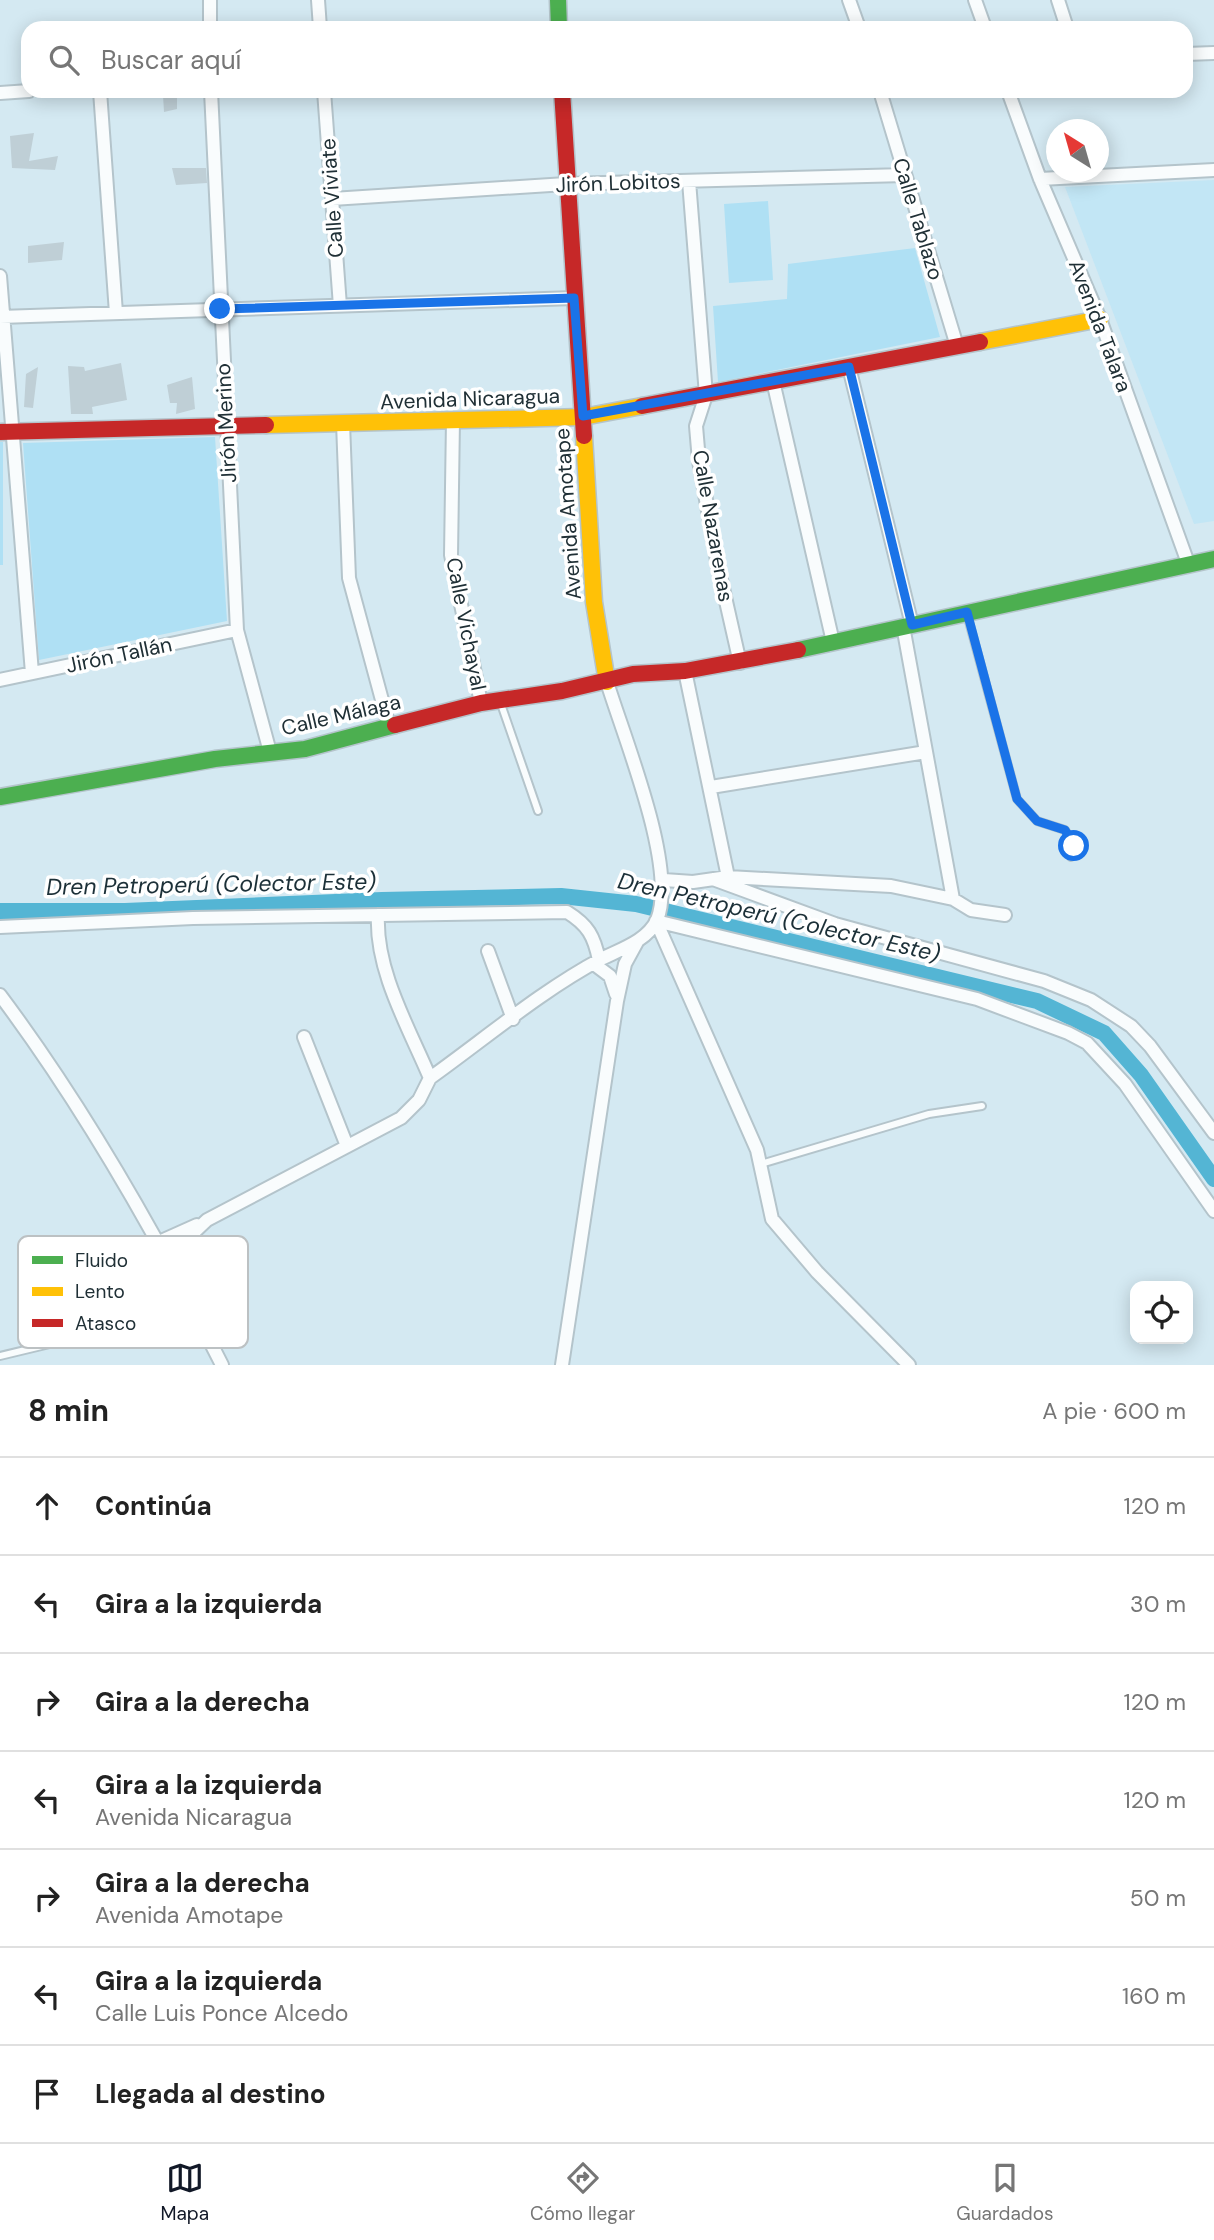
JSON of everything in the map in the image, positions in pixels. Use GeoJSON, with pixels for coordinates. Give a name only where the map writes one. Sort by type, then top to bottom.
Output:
{"type":"FeatureCollection","features":[{"type":"Feature","properties":{"kind":"street"},"geometry":{"type":"LineString","coordinates":[[210,0],[210,21]]}},
{"type":"Feature","properties":{"kind":"street"},"geometry":{"type":"LineString","coordinates":[[318,0],[320,21]]}},
{"type":"Feature","properties":{"kind":"street"},"geometry":{"type":"LineString","coordinates":[[558,0],[559,21]]}},
{"type":"Feature","properties":{"kind":"street"},"geometry":{"type":"LineString","coordinates":[[849,0],[856,21]]}},
{"type":"Feature","properties":{"kind":"street"},"geometry":{"type":"LineString","coordinates":[[975,0],[982,21]]}},
{"type":"Feature","properties":{"kind":"street"},"geometry":{"type":"LineString","coordinates":[[1058,0],[1065,21]]}},
{"type":"Feature","properties":{"kind":"street"},"geometry":{"type":"LineString","coordinates":[[1193,54],[1214,53]]}},
{"type":"Feature","properties":{"kind":"street"},"geometry":{"type":"LineString","coordinates":[[0,93],[21,92]]}},
{"type":"Feature","properties":{"kind":"street"},"geometry":{"type":"LineString","coordinates":[[101,98],[116,313]]}},
{"type":"Feature","properties":{"kind":"street","name":"Jirón Merino"},"geometry":{"type":"LineString","coordinates":[[211,98],[225,426],[237,630],[270,752]]}},
{"type":"Feature","properties":{"kind":"street","name":"Calle Viviate"},"geometry":{"type":"LineString","coordinates":[[325,98],[340,306]]}},
{"type":"Feature","properties":{"kind":"street","name":"Avenida Amotape"},"geometry":{"type":"LineString","coordinates":[[562,98],[594,602],[607,682]]}},
{"type":"Feature","properties":{"kind":"street","name":"Calle Tablazo"},"geometry":{"type":"LineString","coordinates":[[882,98],[957,346]]}},
{"type":"Feature","properties":{"kind":"street","name":"Avenida Talara"},"geometry":{"type":"LineString","coordinates":[[1011,98],[1041,180],[1100,319],[1188,563]]}},
{"type":"Feature","properties":{"kind":"street"},"geometry":{"type":"LineString","coordinates":[[1041,180],[1214,170]]}},
{"type":"Feature","properties":{"kind":"street","name":"Jirón Lobitos"},"geometry":{"type":"LineString","coordinates":[[332,199],[566,184],[905,176]]}},
{"type":"Feature","properties":{"kind":"street","name":"Calle Nazarenas"},"geometry":{"type":"LineString","coordinates":[[689,181],[706,394],[696,426],[699,461],[718,566],[740,663]]}},
{"type":"Feature","properties":{"kind":"street"},"geometry":{"type":"LineString","coordinates":[[0,276],[6,432],[32,673]]}},
{"type":"Feature","properties":{"kind":"street"},"geometry":{"type":"LineString","coordinates":[[2,316],[574,298]]}},
{"type":"Feature","properties":{"kind":"street","name":"Avenida Nicaragua"},"geometry":{"type":"LineString","coordinates":[[6,432],[583,416],[1100,319]]}},
{"type":"Feature","properties":{"kind":"street"},"geometry":{"type":"LineString","coordinates":[[849,367],[907,625],[926,752],[953,899]]}},
{"type":"Feature","properties":{"kind":"street"},"geometry":{"type":"LineString","coordinates":[[773,382],[833,642]]}},
{"type":"Feature","properties":{"kind":"street","name":"Calle Vichayal"},"geometry":{"type":"LineString","coordinates":[[453,420],[451,555],[481,703]]}},
{"type":"Feature","properties":{"kind":"street"},"geometry":{"type":"LineString","coordinates":[[343,423],[349,578],[389,726]]}},
{"type":"Feature","properties":{"kind":"street","name":"Calle Málaga"},"geometry":{"type":"LineString","coordinates":[[0,797],[270,752],[305,749],[481,703],[607,682],[633,674],[685,671],[740,663],[1214,559]]}},
{"type":"Feature","properties":{"kind":"street","name":"Jirón Tallán"},"geometry":{"type":"LineString","coordinates":[[0,680],[237,630]]}},
{"type":"Feature","properties":{"kind":"street"},"geometry":{"type":"LineString","coordinates":[[685,671],[729,877]]}},
{"type":"Feature","properties":{"kind":"street"},"geometry":{"type":"LineString","coordinates":[[562,1365],[617,1001],[625,964],[637,942],[656,921],[664,880],[659,850],[607,682]]}},
{"type":"Feature","properties":{"kind":"street"},"geometry":{"type":"LineString","coordinates":[[711,787],[926,752]]}},
{"type":"Feature","properties":{"kind":"street"},"geometry":{"type":"LineString","coordinates":[[664,880],[693,882],[729,877],[891,886],[953,899],[971,910],[1005,915]]}},
{"type":"Feature","properties":{"kind":"street"},"geometry":{"type":"LineString","coordinates":[[713,879],[835,924],[1044,981],[1080,994],[1131,1026],[1150,1046],[1214,1133]]}},
{"type":"Feature","properties":{"kind":"street"},"geometry":{"type":"LineString","coordinates":[[0,927],[193,918],[567,912],[586,924],[595,940],[596,962],[610,976],[617,1001]]}},
{"type":"Feature","properties":{"kind":"street"},"geometry":{"type":"LineString","coordinates":[[378,915],[377,938],[393,989],[430,1078]]}},
{"type":"Feature","properties":{"kind":"street"},"geometry":{"type":"LineString","coordinates":[[656,921],[757,1150],[772,1219],[817,1272],[909,1365]]}},
{"type":"Feature","properties":{"kind":"street"},"geometry":{"type":"LineString","coordinates":[[656,921],[976,999],[1068,1033],[1087,1044],[1125,1084],[1214,1211]]}},
{"type":"Feature","properties":{"kind":"street"},"geometry":{"type":"LineString","coordinates":[[172,1236],[401,1118],[419,1100],[430,1078],[596,962],[637,942]]}},
{"type":"Feature","properties":{"kind":"street"},"geometry":{"type":"LineString","coordinates":[[488,951],[513,1019]]}},
{"type":"Feature","properties":{"kind":"street"},"geometry":{"type":"LineString","coordinates":[[0,995],[39,1047],[155,1236]]}},
{"type":"Feature","properties":{"kind":"street"},"geometry":{"type":"LineString","coordinates":[[304,1037],[347,1146]]}},
{"type":"Feature","properties":{"kind":"street"},"geometry":{"type":"LineString","coordinates":[[189,1236],[207,1220]]}},
{"type":"Feature","properties":{"kind":"street"},"geometry":{"type":"LineString","coordinates":[[213,1348],[222,1365]]}},
{"type":"Feature","properties":{"kind":"lane"},"geometry":{"type":"LineString","coordinates":[[967,612],[1017,799],[1037,821],[1065,830],[1074,846],[1071,857]]}},
{"type":"Feature","properties":{"kind":"lane"},"geometry":{"type":"LineString","coordinates":[[500,701],[538,811]]}},
{"type":"Feature","properties":{"kind":"lane"},"geometry":{"type":"LineString","coordinates":[[760,1164],[929,1114],[982,1106]]}},
{"type":"Feature","properties":{"kind":"lane"},"geometry":{"type":"LineString","coordinates":[[0,1356],[33,1348]]}},
{"type":"Feature","properties":{"kind":"shaded area"},"geometry":{"type":"Polygon","coordinates":[[[1214,180],[1214,521],[1194,524],[1065,187],[1214,180]]]}},
{"type":"Feature","properties":{"kind":"shaded area"},"geometry":{"type":"Polygon","coordinates":[[[768,201],[773,280],[729,283],[724,204],[768,201]]]}},
{"type":"Feature","properties":{"kind":"shaded area"},"geometry":{"type":"Polygon","coordinates":[[[915,248],[940,337],[718,382],[713,306],[787,299],[788,264],[915,248]]]}},
{"type":"Feature","properties":{"kind":"shaded area"},"geometry":{"type":"Polygon","coordinates":[[[215,437],[227,621],[39,660],[23,443],[215,437]]]}},
{"type":"Feature","properties":{"kind":"shaded area"},"geometry":{"type":"Polygon","coordinates":[[[0,442],[3,442],[3,565],[0,565],[0,442]]]}},
{"type":"Feature","properties":{"kind":"building"},"geometry":{"type":"Polygon","coordinates":[[[163,98],[177,98],[177,109],[164,112],[163,98]]]}},
{"type":"Feature","properties":{"kind":"building"},"geometry":{"type":"Polygon","coordinates":[[[34,133],[29,161],[58,156],[55,170],[12,168],[10,136],[34,133]]]}},
{"type":"Feature","properties":{"kind":"building"},"geometry":{"type":"Polygon","coordinates":[[[172,168],[206,168],[207,183],[176,185],[172,168]]]}},
{"type":"Feature","properties":{"kind":"building"},"geometry":{"type":"Polygon","coordinates":[[[64,242],[62,260],[28,263],[28,246],[64,242]]]}},
{"type":"Feature","properties":{"kind":"building"},"geometry":{"type":"Polygon","coordinates":[[[121,363],[127,400],[92,407],[93,414],[71,414],[68,366],[84,367],[85,371],[121,363]]]}},
{"type":"Feature","properties":{"kind":"building"},"geometry":{"type":"Polygon","coordinates":[[[38,367],[33,408],[24,407],[26,374],[38,367]]]}},
{"type":"Feature","properties":{"kind":"building"},"geometry":{"type":"Polygon","coordinates":[[[192,377],[195,409],[176,414],[177,403],[170,403],[167,385],[192,377]]]}},
{"type":"Feature","properties":{"kind":"waterway","name":"Dren Petroperú (Colector Este)"},"geometry":{"type":"LineString","coordinates":[[0,911],[125,911],[382,900],[561,896],[636,904],[1037,1001],[1104,1033],[1141,1075],[1214,1179]]}},
{"type":"Feature","properties":{"kind":"traffic: fast"},"geometry":{"type":"LineString","coordinates":[[558,0],[559,21]]}},
{"type":"Feature","properties":{"kind":"traffic: fast"},"geometry":{"type":"LineString","coordinates":[[798,650],[1214,559]]}},
{"type":"Feature","properties":{"kind":"traffic: fast"},"geometry":{"type":"LineString","coordinates":[[0,797],[215,759],[305,749],[395,725]]}},
{"type":"Feature","properties":{"kind":"traffic: slow"},"geometry":{"type":"LineString","coordinates":[[980,342],[1100,319]]}},
{"type":"Feature","properties":{"kind":"traffic: slow"},"geometry":{"type":"LineString","coordinates":[[266,425],[583,417],[642,406]]}},
{"type":"Feature","properties":{"kind":"traffic: slow"},"geometry":{"type":"LineString","coordinates":[[584,436],[594,602],[607,682]]}},
{"type":"Feature","properties":{"kind":"traffic: jam"},"geometry":{"type":"LineString","coordinates":[[562,98],[584,436]]}},
{"type":"Feature","properties":{"kind":"traffic: jam"},"geometry":{"type":"LineString","coordinates":[[642,406],[980,342]]}},
{"type":"Feature","properties":{"kind":"traffic: jam"},"geometry":{"type":"LineString","coordinates":[[0,432],[266,425]]}},
{"type":"Feature","properties":{"kind":"traffic: jam"},"geometry":{"type":"LineString","coordinates":[[395,725],[481,703],[562,691],[633,674],[685,671],[798,650]]}},
{"type":"Feature","properties":{"kind":"route"},"geometry":{"type":"LineString","coordinates":[[220,309],[574,298],[583,416],[849,367],[912,625],[967,612],[1017,799],[1024,811],[1037,821],[1065,830],[1074,846]]}}]}
